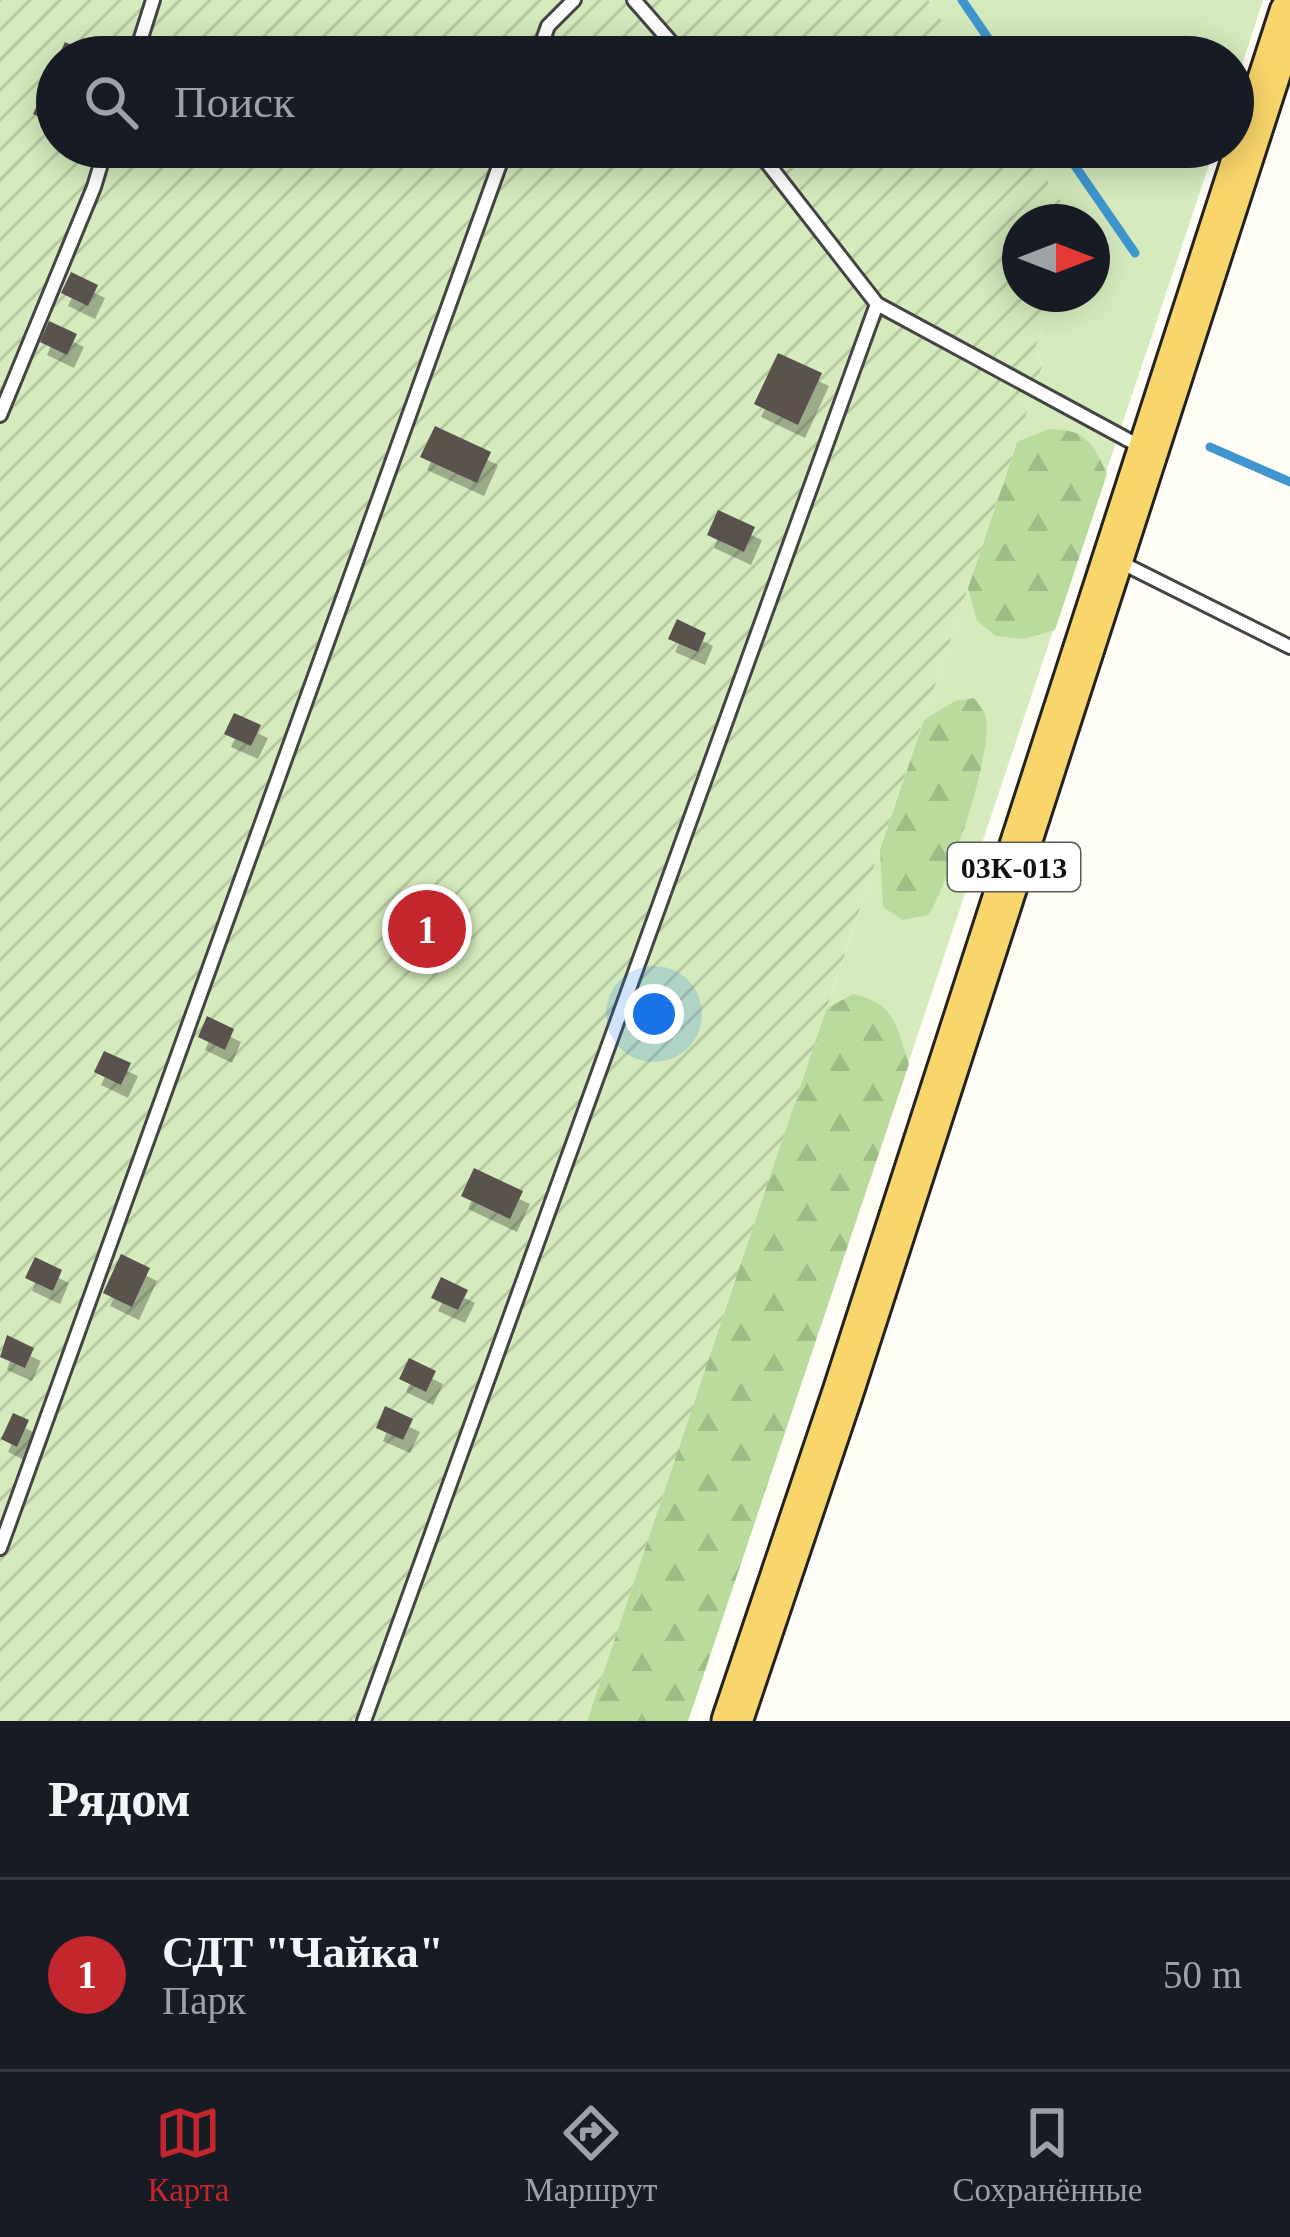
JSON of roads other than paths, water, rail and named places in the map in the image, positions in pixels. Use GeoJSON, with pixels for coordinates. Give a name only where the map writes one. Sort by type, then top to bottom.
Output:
{"type":"FeatureCollection","features":[{"type":"Feature","properties":{"kind":"main road","name":"03К-013"},"geometry":{"type":"LineString","coordinates":[[1254,124],[1290,12]]}},
{"type":"Feature","properties":{"kind":"main road","name":"03К-013"},"geometry":{"type":"LineString","coordinates":[[732,1721],[1240,168]]}},
{"type":"Feature","properties":{"kind":"lane"},"geometry":{"type":"LineString","coordinates":[[141,36],[152,0]]}},
{"type":"Feature","properties":{"kind":"lane"},"geometry":{"type":"LineString","coordinates":[[544,36],[548,26],[574,0]]}},
{"type":"Feature","properties":{"kind":"lane"},"geometry":{"type":"LineString","coordinates":[[634,0],[666,36]]}},
{"type":"Feature","properties":{"kind":"lane"},"geometry":{"type":"LineString","coordinates":[[0,415],[98,168]]}},
{"type":"Feature","properties":{"kind":"lane"},"geometry":{"type":"LineString","coordinates":[[0,1548],[498,168]]}},
{"type":"Feature","properties":{"kind":"lane"},"geometry":{"type":"LineString","coordinates":[[771,168],[877,304],[1149,452]]}},
{"type":"Feature","properties":{"kind":"lane"},"geometry":{"type":"LineString","coordinates":[[364,1721],[877,304]]}},
{"type":"Feature","properties":{"kind":"lane"},"geometry":{"type":"LineString","coordinates":[[1114,559],[1290,647]]}},
{"type":"Feature","properties":{"kind":"waterway"},"geometry":{"type":"LineString","coordinates":[[962,0],[987,36]]}},
{"type":"Feature","properties":{"kind":"waterway"},"geometry":{"type":"LineString","coordinates":[[1076,168],[1135,253]]}},
{"type":"Feature","properties":{"kind":"waterway"},"geometry":{"type":"LineString","coordinates":[[1210,447],[1290,482]]}},
{"type":"Feature","properties":{"kind":"place","name":"СДТ \"Чайка\""},"geometry":{"type":"Point","coordinates":[427,929]}}]}
